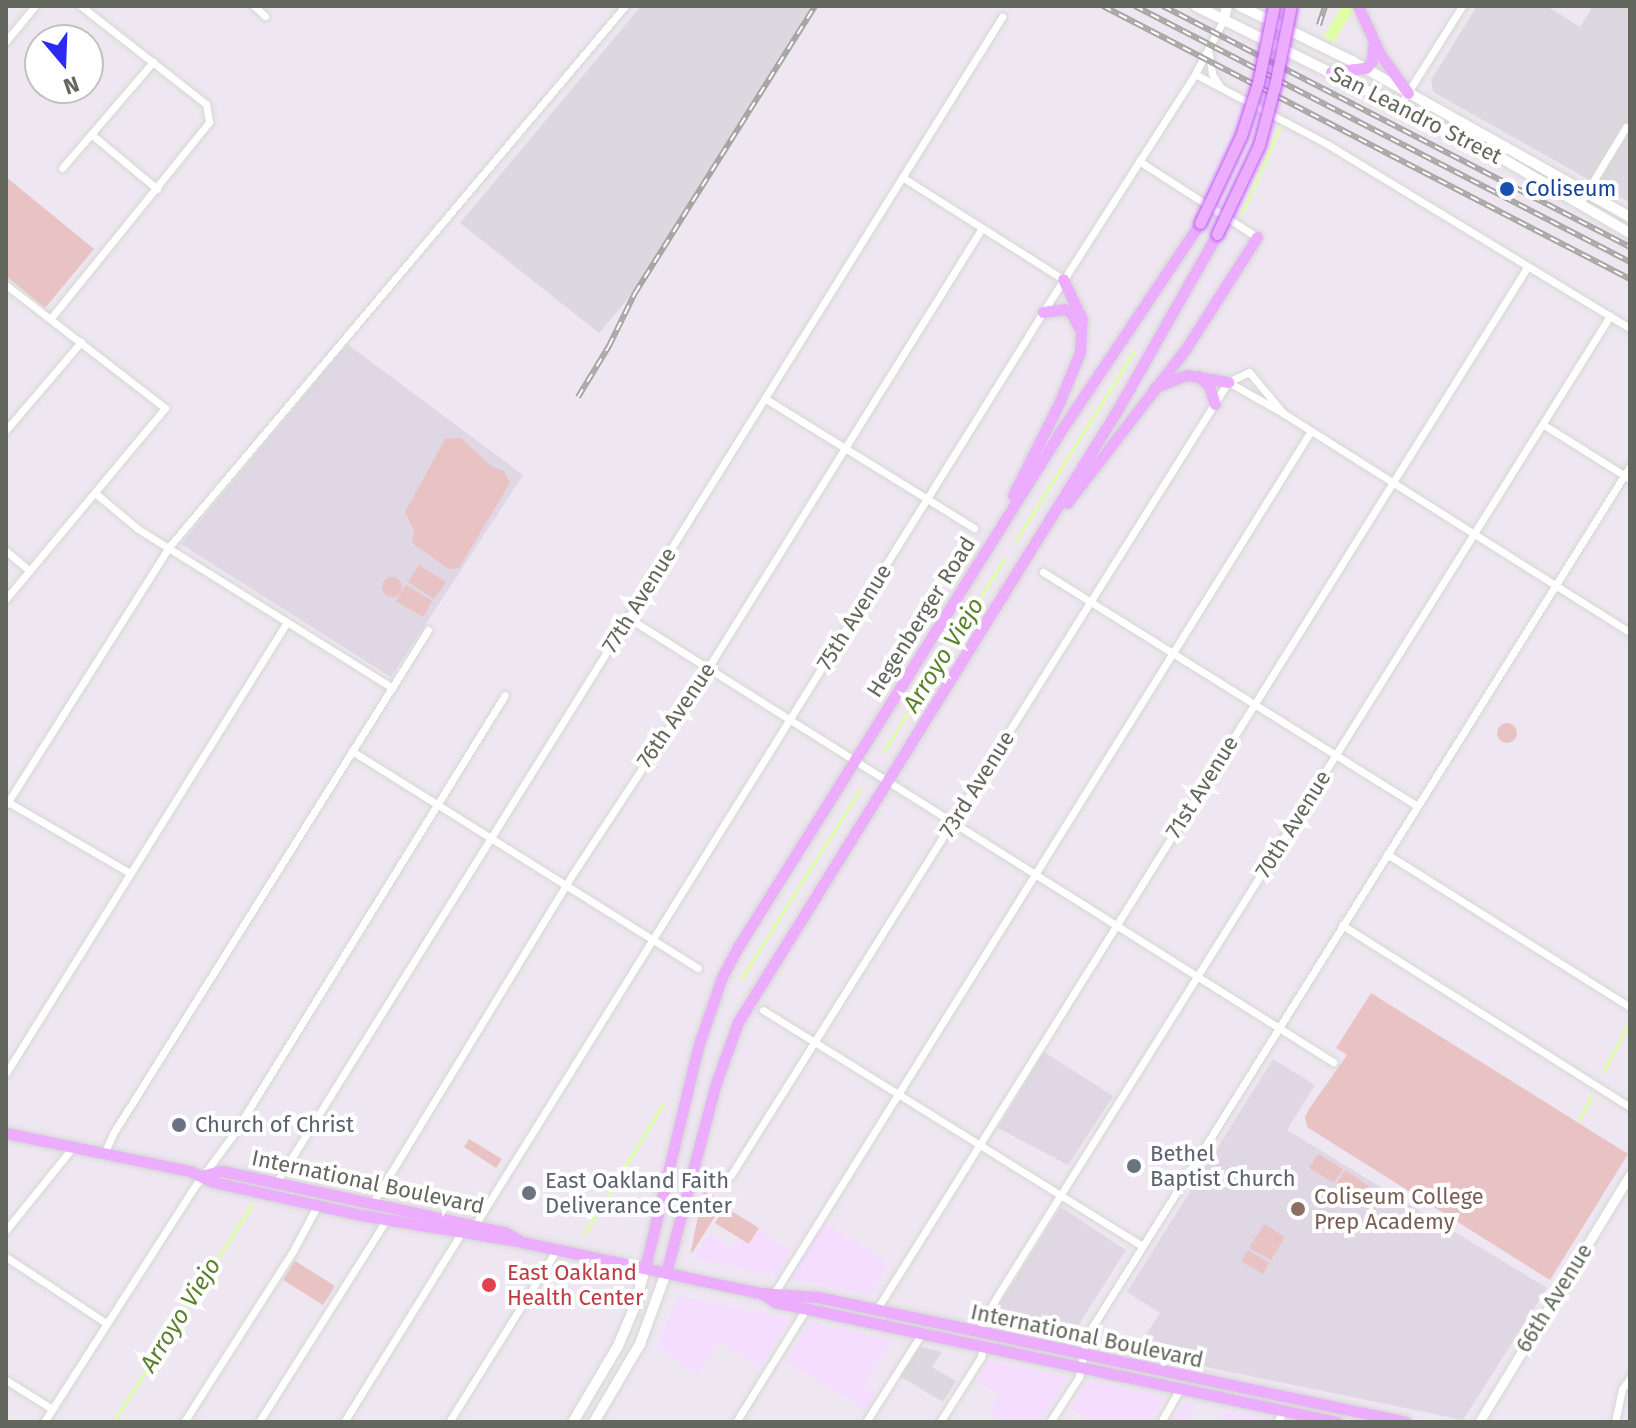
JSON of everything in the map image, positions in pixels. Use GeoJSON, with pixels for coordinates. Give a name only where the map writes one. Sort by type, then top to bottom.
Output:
{"type":"FeatureCollection","features":[{"type":"Feature","properties":{"kind":"main road","name":"San Leandro Street"},"geometry":{"type":"LineString","coordinates":[[1196,6],[1498,156],[1630,233]]}},
{"type":"Feature","properties":{"kind":"main road","name":"75th Avenue"},"geometry":{"type":"LineString","coordinates":[[1224,19],[1227,6]]}},
{"type":"Feature","properties":{"kind":"main road","name":"San Leandro Street"},"geometry":{"type":"LineString","coordinates":[[1240,6],[1366,68],[1630,217]]}},
{"type":"Feature","properties":{"kind":"main road","name":"Hegenberger Road"},"geometry":{"type":"LineString","coordinates":[[645,1268],[698,1047],[722,977],[1060,432],[1200,223],[1241,136],[1260,72],[1274,6]]}},
{"type":"Feature","properties":{"kind":"main road"},"geometry":{"type":"LineString","coordinates":[[594,1422],[640,1344],[666,1273],[715,1086],[738,1022],[1118,409],[1217,234],[1259,145],[1291,6]]}},
{"type":"Feature","properties":{"kind":"main road"},"geometry":{"type":"LineString","coordinates":[[1331,72],[1366,68],[1374,56],[1358,6]]}},
{"type":"Feature","properties":{"kind":"main road"},"geometry":{"type":"LineString","coordinates":[[1369,33],[1408,93]]}},
{"type":"Feature","properties":{"kind":"main road"},"geometry":{"type":"LineString","coordinates":[[1025,561],[1185,350],[1257,237]]}},
{"type":"Feature","properties":{"kind":"main road"},"geometry":{"type":"LineString","coordinates":[[992,541],[1072,377],[1083,335],[1078,305],[1063,279]]}},
{"type":"Feature","properties":{"kind":"main road"},"geometry":{"type":"LineString","coordinates":[[1043,312],[1057,308],[1071,313],[1083,335]]}},
{"type":"Feature","properties":{"kind":"main road"},"geometry":{"type":"LineString","coordinates":[[1155,387],[1187,375],[1228,382]]}},
{"type":"Feature","properties":{"kind":"main road"},"geometry":{"type":"LineString","coordinates":[[1199,376],[1209,386],[1215,404]]}},
{"type":"Feature","properties":{"kind":"main road","name":"International Boulevard"},"geometry":{"type":"LineString","coordinates":[[6,1133],[204,1175],[222,1171],[505,1232],[522,1242]]}},
{"type":"Feature","properties":{"kind":"main road","name":"International Boulevard"},"geometry":{"type":"LineString","coordinates":[[204,1175],[213,1182],[317,1206],[522,1242],[760,1293],[775,1292],[877,1309],[982,1340],[1080,1361],[1406,1422]]}},
{"type":"Feature","properties":{"kind":"main road"},"geometry":{"type":"LineString","coordinates":[[573,1422],[618,1346],[635,1306],[645,1268]]}},
{"type":"Feature","properties":{"kind":"main road","name":"International Boulevard"},"geometry":{"type":"LineString","coordinates":[[760,1293],[775,1302],[806,1309],[922,1333],[982,1340]]}},
{"type":"Feature","properties":{"kind":"main road","name":"International Boulevard"},"geometry":{"type":"LineString","coordinates":[[1080,1361],[1337,1422]]}},
{"type":"Feature","properties":{"kind":"street"},"geometry":{"type":"LineString","coordinates":[[6,41],[35,6]]}},
{"type":"Feature","properties":{"kind":"street"},"geometry":{"type":"LineString","coordinates":[[51,318],[206,130],[209,114],[206,104],[81,6]]}},
{"type":"Feature","properties":{"kind":"street"},"geometry":{"type":"LineString","coordinates":[[254,6],[265,16]]}},
{"type":"Feature","properties":{"kind":"street"},"geometry":{"type":"LineString","coordinates":[[130,873],[7,804],[169,547],[625,6]]}},
{"type":"Feature","properties":{"kind":"street"},"geometry":{"type":"LineString","coordinates":[[1400,105],[1462,6]]}},
{"type":"Feature","properties":{"kind":"street","name":"77th Avenue"},"geometry":{"type":"LineString","coordinates":[[276,1183],[1002,17]]}},
{"type":"Feature","properties":{"kind":"street","name":"75th Avenue"},"geometry":{"type":"LineString","coordinates":[[475,1225],[1063,279],[1195,74],[1224,19]]}},
{"type":"Feature","properties":{"kind":"street"},"geometry":{"type":"LineString","coordinates":[[1208,52],[1212,74],[1221,88]]}},
{"type":"Feature","properties":{"kind":"street"},"geometry":{"type":"LineString","coordinates":[[62,168],[153,62]]}},
{"type":"Feature","properties":{"kind":"street"},"geometry":{"type":"LineString","coordinates":[[1195,74],[1307,133],[1630,328]]}},
{"type":"Feature","properties":{"kind":"street"},"geometry":{"type":"LineString","coordinates":[[1580,203],[1626,127]]}},
{"type":"Feature","properties":{"kind":"street"},"geometry":{"type":"LineString","coordinates":[[91,134],[157,189]]}},
{"type":"Feature","properties":{"kind":"street"},"geometry":{"type":"LineString","coordinates":[[1139,161],[1257,237]]}},
{"type":"Feature","properties":{"kind":"street"},"geometry":{"type":"LineString","coordinates":[[902,177],[1063,279]]}},
{"type":"Feature","properties":{"kind":"street","name":"76th Avenue"},"geometry":{"type":"LineString","coordinates":[[372,1204],[982,228]]}},
{"type":"Feature","properties":{"kind":"street","name":"71st Avenue"},"geometry":{"type":"LineString","coordinates":[[877,1309],[1528,266]]}},
{"type":"Feature","properties":{"kind":"street"},"geometry":{"type":"LineString","coordinates":[[6,285],[165,408],[6,599]]}},
{"type":"Feature","properties":{"kind":"street","name":"70th Avenue"},"geometry":{"type":"LineString","coordinates":[[940,1422],[981,1357],[984,1317],[1610,316]]}},
{"type":"Feature","properties":{"kind":"street"},"geometry":{"type":"LineString","coordinates":[[6,430],[81,342]]}},
{"type":"Feature","properties":{"kind":"street"},"geometry":{"type":"LineString","coordinates":[[1283,413],[1249,372],[1243,371],[1228,382],[1283,413],[1630,632]]}},
{"type":"Feature","properties":{"kind":"street","name":"73rd Avenue"},"geometry":{"type":"LineString","coordinates":[[722,1183],[731,1175],[954,822],[1228,382]]}},
{"type":"Feature","properties":{"kind":"street"},"geometry":{"type":"LineString","coordinates":[[766,399],[974,528]]}},
{"type":"Feature","properties":{"kind":"street"},"geometry":{"type":"LineString","coordinates":[[1544,425],[1627,478]]}},
{"type":"Feature","properties":{"kind":"street"},"geometry":{"type":"LineString","coordinates":[[775,1292],[897,1091],[1311,431]]}},
{"type":"Feature","properties":{"kind":"street"},"geometry":{"type":"LineString","coordinates":[[1050,1422],[1079,1377],[1082,1343],[1342,925],[1627,478],[1630,466]]}},
{"type":"Feature","properties":{"kind":"street"},"geometry":{"type":"LineString","coordinates":[[95,493],[138,529],[392,688]]}},
{"type":"Feature","properties":{"kind":"street"},"geometry":{"type":"LineString","coordinates":[[6,551],[29,570]]}},
{"type":"Feature","properties":{"kind":"street"},"geometry":{"type":"LineString","coordinates":[[1043,572],[1417,806]]}},
{"type":"Feature","properties":{"kind":"street"},"geometry":{"type":"LineString","coordinates":[[627,617],[1198,974],[1333,1062]]}},
{"type":"Feature","properties":{"kind":"street"},"geometry":{"type":"LineString","coordinates":[[6,1073],[287,622]]}},
{"type":"Feature","properties":{"kind":"street"},"geometry":{"type":"LineString","coordinates":[[104,1154],[114,1132],[428,630]]}},
{"type":"Feature","properties":{"kind":"street"},"geometry":{"type":"LineString","coordinates":[[44,1422],[106,1323],[227,1144],[505,695]]}},
{"type":"Feature","properties":{"kind":"street"},"geometry":{"type":"LineString","coordinates":[[352,751],[698,968]]}},
{"type":"Feature","properties":{"kind":"street"},"geometry":{"type":"LineString","coordinates":[[1387,854],[1630,1007]]}},
{"type":"Feature","properties":{"kind":"street"},"geometry":{"type":"LineString","coordinates":[[1342,925],[1630,1107]]}},
{"type":"Feature","properties":{"kind":"street"},"geometry":{"type":"LineString","coordinates":[[763,1010],[1142,1246]]}},
{"type":"Feature","properties":{"kind":"street"},"geometry":{"type":"LineString","coordinates":[[6,1230],[73,1147]]}},
{"type":"Feature","properties":{"kind":"street","name":"66th Avenue"},"geometry":{"type":"LineString","coordinates":[[1479,1422],[1630,1175]]}},
{"type":"Feature","properties":{"kind":"street"},"geometry":{"type":"LineString","coordinates":[[184,1422],[293,1251],[317,1206]]}},
{"type":"Feature","properties":{"kind":"street"},"geometry":{"type":"LineString","coordinates":[[259,1422],[386,1220]]}},
{"type":"Feature","properties":{"kind":"street"},"geometry":{"type":"LineString","coordinates":[[344,1422],[461,1233]]}},
{"type":"Feature","properties":{"kind":"street"},"geometry":{"type":"LineString","coordinates":[[449,1422],[557,1249]]}},
{"type":"Feature","properties":{"kind":"street"},"geometry":{"type":"LineString","coordinates":[[6,1257],[106,1323]]}},
{"type":"Feature","properties":{"kind":"street"},"geometry":{"type":"LineString","coordinates":[[736,1422],[806,1309]]}},
{"type":"Feature","properties":{"kind":"street"},"geometry":{"type":"LineString","coordinates":[[866,1422],[922,1333]]}},
{"type":"Feature","properties":{"kind":"street"},"geometry":{"type":"LineString","coordinates":[[1615,1422],[1622,1389],[1630,1378]]}},
{"type":"Feature","properties":{"kind":"street"},"geometry":{"type":"LineString","coordinates":[[6,1380],[52,1409]]}},
{"type":"Feature","properties":{"kind":"street"},"geometry":{"type":"LineString","coordinates":[[1161,1422],[1181,1387]]}},
{"type":"Feature","properties":{"kind":"street"},"geometry":{"type":"LineString","coordinates":[[1277,1422],[1284,1411]]}},
{"type":"Feature","properties":{"kind":"shaded area"},"geometry":{"type":"Polygon","coordinates":[[[641,6],[811,6],[637,288],[599,333],[460,223],[641,6]]]}},
{"type":"Feature","properties":{"kind":"shaded area"},"geometry":{"type":"Polygon","coordinates":[[[1342,6],[1356,6],[1334,42],[1323,37],[1342,6]]]}},
{"type":"Feature","properties":{"kind":"shaded area"},"geometry":{"type":"Polygon","coordinates":[[[1477,6],[1547,6],[1580,27],[1593,6],[1630,6],[1630,203],[1433,92],[1431,80],[1477,6]]]}},
{"type":"Feature","properties":{"kind":"shaded area"},"geometry":{"type":"Polygon","coordinates":[[[6,177],[94,249],[45,308],[6,276],[6,177]]]}},
{"type":"Feature","properties":{"kind":"shaded area"},"geometry":{"type":"Polygon","coordinates":[[[347,344],[523,475],[391,677],[181,544],[347,344]]]}},
{"type":"Feature","properties":{"kind":"shaded area"},"geometry":{"type":"Polygon","coordinates":[[[461,438],[492,467],[504,471],[510,483],[459,568],[449,569],[412,543],[414,531],[405,512],[445,439],[461,438]]]}},
{"type":"Feature","properties":{"kind":"shaded area"},"geometry":{"type":"Polygon","coordinates":[[[419,565],[446,582],[434,599],[408,582],[419,565]]]}},
{"type":"Feature","properties":{"kind":"shaded area"},"geometry":{"type":"Polygon","coordinates":[[[392,577],[399,580],[402,587],[399,594],[392,597],[385,594],[382,587],[385,580],[392,577]]]}},
{"type":"Feature","properties":{"kind":"shaded area"},"geometry":{"type":"Polygon","coordinates":[[[406,585],[432,601],[423,617],[396,601],[406,585]]]}},
{"type":"Feature","properties":{"kind":"shaded area"},"geometry":{"type":"Polygon","coordinates":[[[1507,723],[1514,726],[1517,733],[1514,740],[1507,743],[1500,740],[1497,733],[1500,726],[1507,723]]]}},
{"type":"Feature","properties":{"kind":"shaded area"},"geometry":{"type":"Polygon","coordinates":[[[1371,993],[1628,1154],[1550,1280],[1307,1127],[1305,1117],[1309,1109],[1347,1055],[1336,1048],[1371,993]]]}},
{"type":"Feature","properties":{"kind":"shaded area"},"geometry":{"type":"Polygon","coordinates":[[[1044,1052],[1113,1096],[1068,1165],[998,1128],[1044,1052]]]}},
{"type":"Feature","properties":{"kind":"shaded area","name":"Coliseum College Prep Academy"},"geometry":{"type":"Polygon","coordinates":[[[1273,1059],[1315,1085],[1287,1130],[1547,1288],[1463,1420],[1135,1352],[1160,1313],[1127,1292],[1273,1059]]]}},
{"type":"Feature","properties":{"kind":"shaded area"},"geometry":{"type":"Polygon","coordinates":[[[469,1139],[502,1159],[496,1168],[464,1147],[469,1139]]]}},
{"type":"Feature","properties":{"kind":"shaded area"},"geometry":{"type":"Polygon","coordinates":[[[1318,1154],[1343,1169],[1334,1183],[1309,1168],[1318,1154]]]}},
{"type":"Feature","properties":{"kind":"shaded area"},"geometry":{"type":"Polygon","coordinates":[[[1345,1170],[1369,1186],[1361,1199],[1336,1184],[1345,1170]]]}},
{"type":"Feature","properties":{"kind":"shaded area"},"geometry":{"type":"Polygon","coordinates":[[[703,1191],[724,1202],[692,1253],[691,1251],[703,1191]]]}},
{"type":"Feature","properties":{"kind":"shaded area"},"geometry":{"type":"Polygon","coordinates":[[[725,1207],[759,1228],[749,1244],[715,1223],[725,1207]]]}},
{"type":"Feature","properties":{"kind":"shaded area"},"geometry":{"type":"Polygon","coordinates":[[[1061,1207],[1126,1250],[1070,1339],[989,1321],[1061,1207]]]}},
{"type":"Feature","properties":{"kind":"shaded area"},"geometry":{"type":"Polygon","coordinates":[[[824,1222],[889,1263],[871,1295],[789,1278],[824,1222]]]}},
{"type":"Feature","properties":{"kind":"shaded area"},"geometry":{"type":"Polygon","coordinates":[[[1264,1224],[1285,1237],[1278,1248],[1268,1243],[1278,1249],[1271,1260],[1249,1248],[1264,1224]]]}},
{"type":"Feature","properties":{"kind":"shaded area"},"geometry":{"type":"Polygon","coordinates":[[[760,1228],[769,1234],[767,1237],[792,1250],[776,1276],[694,1258],[710,1232],[730,1248],[736,1238],[749,1245],[760,1228]]]}},
{"type":"Feature","properties":{"kind":"shaded area"},"geometry":{"type":"Polygon","coordinates":[[[1248,1250],[1269,1263],[1263,1274],[1241,1261],[1248,1250]]]}},
{"type":"Feature","properties":{"kind":"shaded area"},"geometry":{"type":"Polygon","coordinates":[[[295,1261],[335,1286],[323,1305],[283,1280],[295,1261]]]}},
{"type":"Feature","properties":{"kind":"shaded area"},"geometry":{"type":"Polygon","coordinates":[[[678,1297],[790,1319],[760,1367],[719,1342],[698,1375],[656,1347],[678,1297]]]}},
{"type":"Feature","properties":{"kind":"shaded area"},"geometry":{"type":"Polygon","coordinates":[[[810,1322],[892,1340],[864,1386],[877,1394],[867,1410],[785,1361],[810,1322]]]}},
{"type":"Feature","properties":{"kind":"shaded area"},"geometry":{"type":"Polygon","coordinates":[[[919,1346],[942,1352],[932,1367],[956,1381],[943,1402],[900,1376],[919,1346]]]}},
{"type":"Feature","properties":{"kind":"shaded area"},"geometry":{"type":"Polygon","coordinates":[[[989,1360],[1068,1377],[1040,1422],[997,1422],[999,1418],[988,1411],[999,1394],[976,1381],[989,1360]]]}},
{"type":"Feature","properties":{"kind":"shaded area"},"geometry":{"type":"Polygon","coordinates":[[[1088,1381],[1165,1397],[1150,1422],[1093,1422],[1071,1409],[1088,1381]]]}},
{"type":"Feature","properties":{"kind":"shaded area"},"geometry":{"type":"Polygon","coordinates":[[[1185,1402],[1196,1404],[1185,1422],[1172,1422],[1185,1402]]]}},
{"type":"Feature","properties":{"kind":"shaded area"},"geometry":{"type":"Polygon","coordinates":[[[1226,1410],[1269,1419],[1267,1422],[1219,1422],[1226,1410]]]}},
{"type":"Feature","properties":{"kind":"waterway","name":"Arroyo Viejo"},"geometry":{"type":"LineString","coordinates":[[1242,213],[1280,127]]}},
{"type":"Feature","properties":{"kind":"waterway","name":"Arroyo Viejo"},"geometry":{"type":"LineString","coordinates":[[1016,540],[1134,351]]}},
{"type":"Feature","properties":{"kind":"waterway","name":"Arroyo Viejo"},"geometry":{"type":"LineString","coordinates":[[884,751],[1004,560]]}},
{"type":"Feature","properties":{"kind":"waterway","name":"Arroyo Viejo"},"geometry":{"type":"LineString","coordinates":[[741,979],[860,789]]}},
{"type":"Feature","properties":{"kind":"waterway"},"geometry":{"type":"LineString","coordinates":[[1604,1071],[1630,1021]]}},
{"type":"Feature","properties":{"kind":"waterway"},"geometry":{"type":"LineString","coordinates":[[1579,1120],[1591,1096]]}},
{"type":"Feature","properties":{"kind":"waterway","name":"Arroyo Viejo"},"geometry":{"type":"LineString","coordinates":[[584,1234],[663,1104]]}},
{"type":"Feature","properties":{"kind":"waterway","name":"Arroyo Viejo"},"geometry":{"type":"LineString","coordinates":[[113,1422],[252,1205]]}},
{"type":"Feature","properties":{"kind":"railway"},"geometry":{"type":"LineString","coordinates":[[578,397],[609,346],[635,293],[815,6]]}},
{"type":"Feature","properties":{"kind":"railway"},"geometry":{"type":"LineString","coordinates":[[1103,6],[1630,279]]}},
{"type":"Feature","properties":{"kind":"railway"},"geometry":{"type":"LineString","coordinates":[[1135,6],[1630,262]]}},
{"type":"Feature","properties":{"kind":"railway"},"geometry":{"type":"LineString","coordinates":[[1163,6],[1630,247]]}},
{"type":"Feature","properties":{"kind":"railway"},"geometry":{"type":"LineString","coordinates":[[1319,25],[1325,6]]}},
{"type":"Feature","properties":{"kind":"place","name":"Coliseum"},"geometry":{"type":"Point","coordinates":[1507,189]}},
{"type":"Feature","properties":{"kind":"place","name":"Church of Christ"},"geometry":{"type":"Point","coordinates":[179,1125]}},
{"type":"Feature","properties":{"kind":"place","name":"Bethel Baptist Church"},"geometry":{"type":"Point","coordinates":[1134,1166]}},
{"type":"Feature","properties":{"kind":"place","name":"East Oakland Faith Deliverance Center"},"geometry":{"type":"Point","coordinates":[529,1193]}},
{"type":"Feature","properties":{"kind":"place","name":"Coliseum College Prep Academy"},"geometry":{"type":"Point","coordinates":[1298,1209]}},
{"type":"Feature","properties":{"kind":"place","name":"East Oakland Health Center"},"geometry":{"type":"Point","coordinates":[489,1285]}}]}
